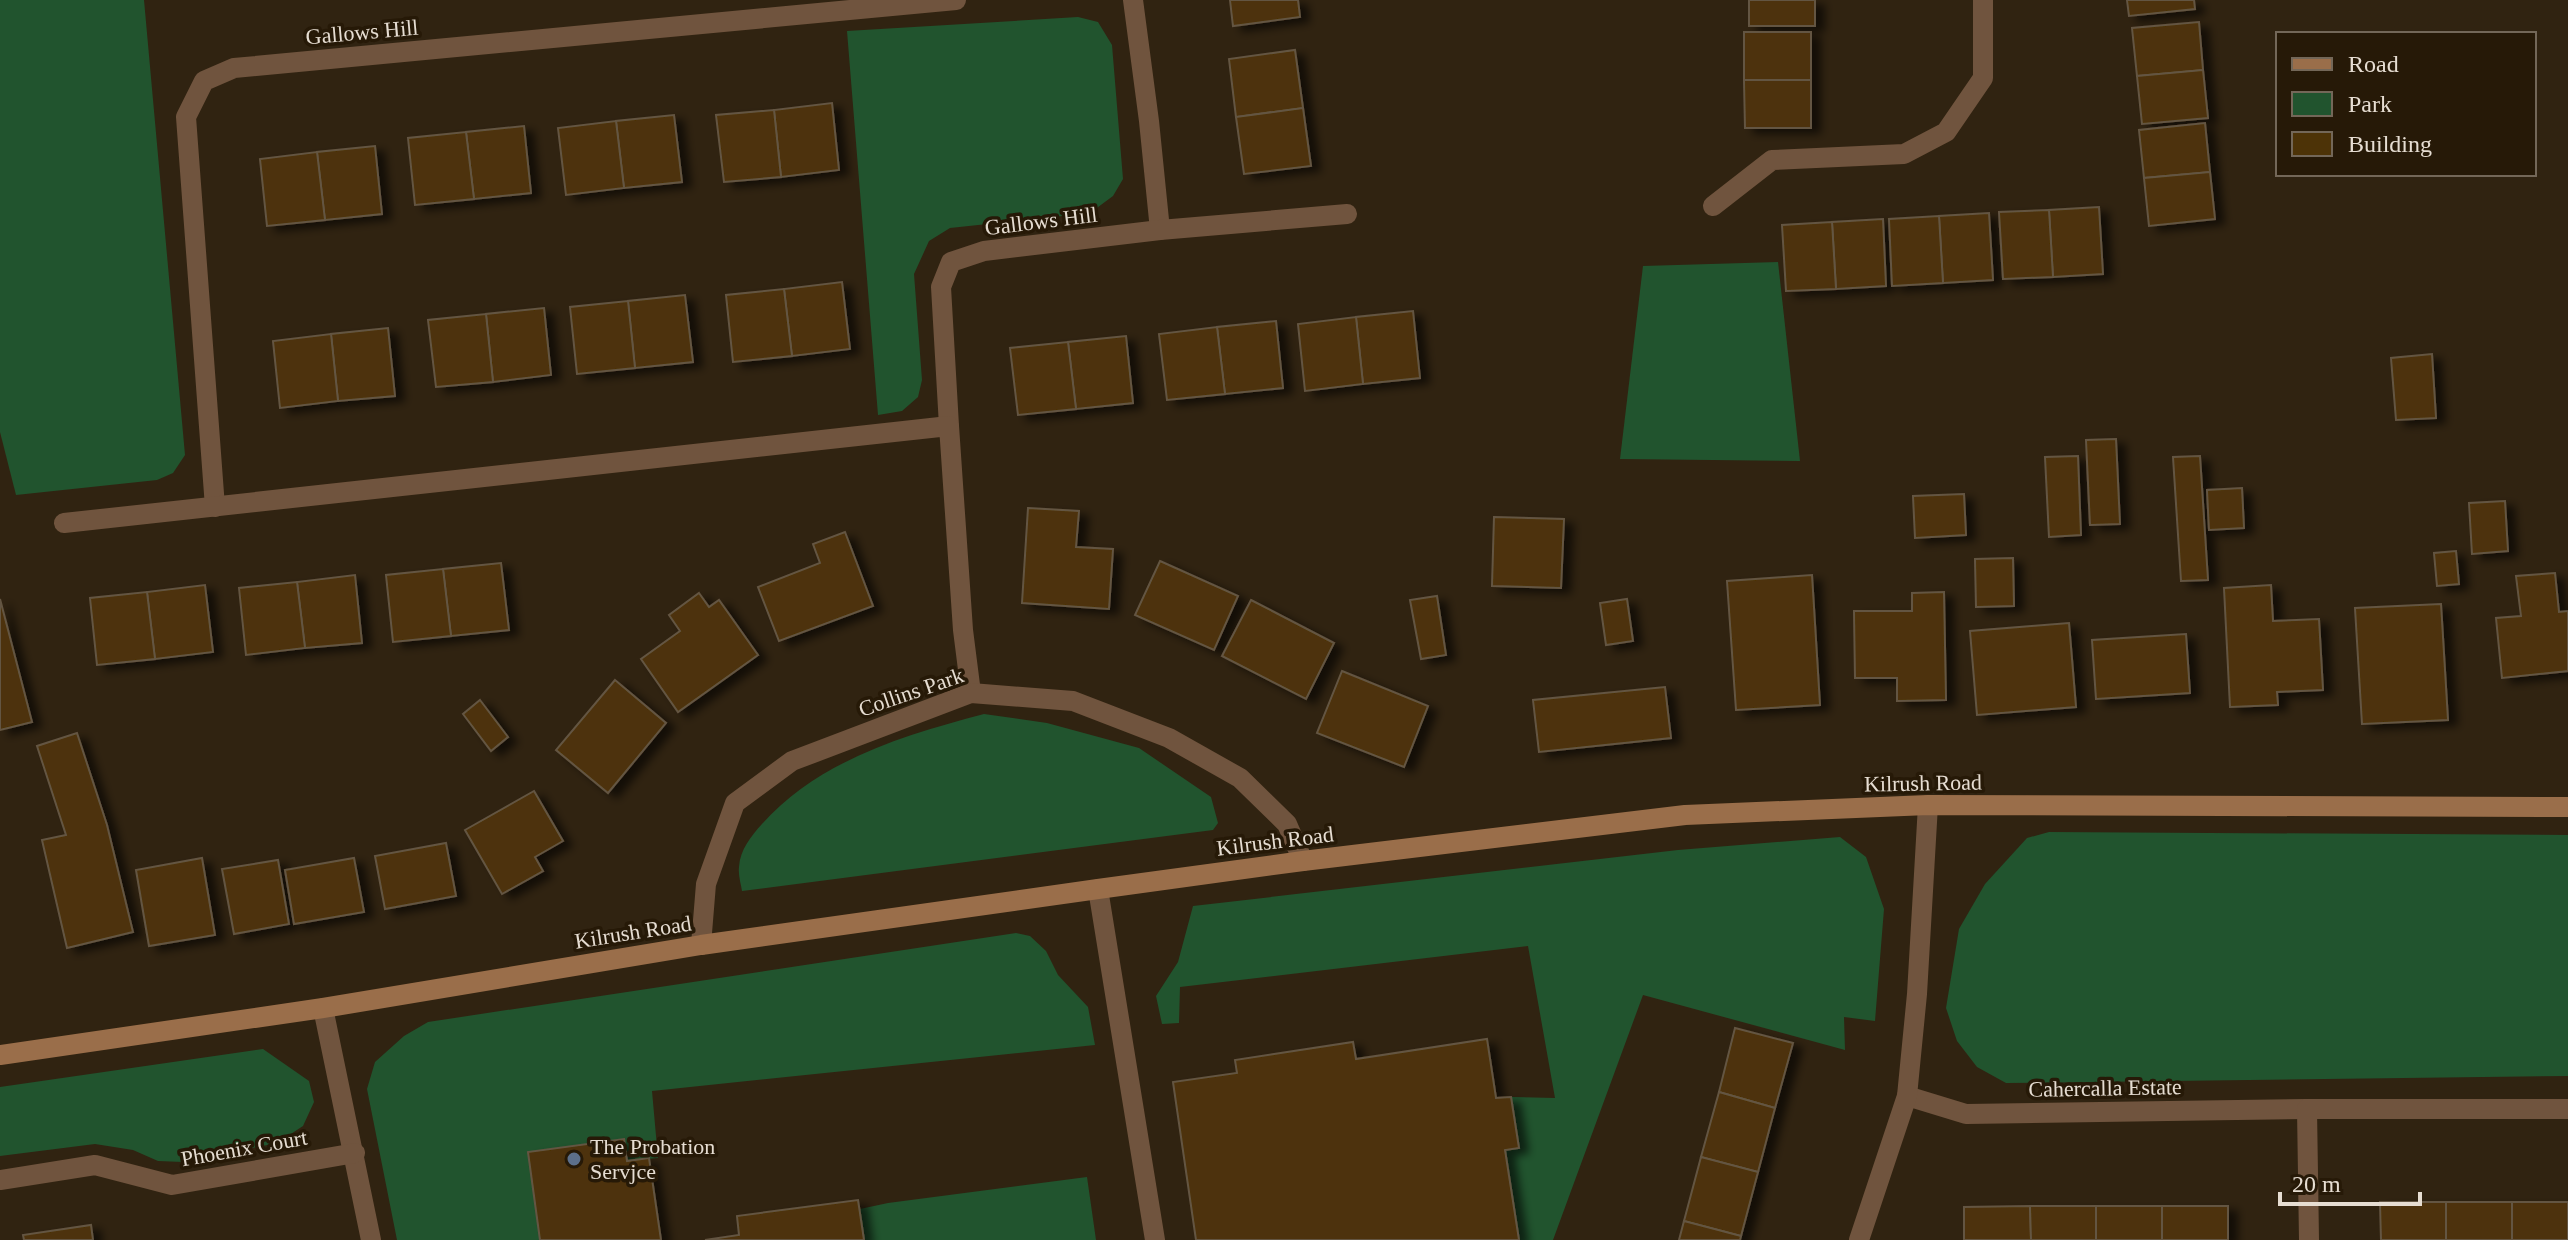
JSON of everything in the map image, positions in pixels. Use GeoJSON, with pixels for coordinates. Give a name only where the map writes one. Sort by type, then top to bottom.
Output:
{"type":"FeatureCollection","features":[{"type":"Feature","properties":{"kind":"main road","name":"Kilrush Road"},"geometry":{"type":"LineString","coordinates":[[0,1055],[323,1008],[701,945],[1303,861],[1685,815],[1928,805],[2568,807]]}},
{"type":"Feature","properties":{"kind":"street","name":"Gallows Hill"},"geometry":{"type":"LineString","coordinates":[[215,507],[186,117],[204,81],[234,68],[956,0]]}},
{"type":"Feature","properties":{"kind":"street"},"geometry":{"type":"LineString","coordinates":[[1133,0],[1160,230]]}},
{"type":"Feature","properties":{"kind":"street"},"geometry":{"type":"LineString","coordinates":[[1713,206],[1772,160],[1904,154],[1946,132],[1983,78],[1983,0]]}},
{"type":"Feature","properties":{"kind":"street","name":"Gallows Hill"},"geometry":{"type":"LineString","coordinates":[[971,693],[963,630],[941,287],[951,262],[984,251],[1160,230],[1347,214]]}},
{"type":"Feature","properties":{"kind":"street"},"geometry":{"type":"LineString","coordinates":[[64,523],[949,426]]}},
{"type":"Feature","properties":{"kind":"street","name":"Collins Park"},"geometry":{"type":"LineString","coordinates":[[701,945],[706,884],[735,803],[792,761],[971,693],[1073,701],[1169,738],[1240,778],[1287,824],[1303,861]]}},
{"type":"Feature","properties":{"kind":"street"},"geometry":{"type":"LineString","coordinates":[[1859,1240],[1907,1096],[1917,994],[1928,805]]}},
{"type":"Feature","properties":{"kind":"street"},"geometry":{"type":"LineString","coordinates":[[1098,889],[1155,1240]]}},
{"type":"Feature","properties":{"kind":"street"},"geometry":{"type":"LineString","coordinates":[[323,1008],[371,1240]]}},
{"type":"Feature","properties":{"kind":"street","name":"Cahercalla Estate"},"geometry":{"type":"LineString","coordinates":[[1907,1096],[1966,1114],[2568,1109]]}},
{"type":"Feature","properties":{"kind":"street"},"geometry":{"type":"LineString","coordinates":[[2307,1109],[2309,1240]]}},
{"type":"Feature","properties":{"kind":"street","name":"Phoenix Court"},"geometry":{"type":"LineString","coordinates":[[0,1180],[95,1165],[172,1185],[355,1153]]}},
{"type":"Feature","properties":{"kind":"green space"},"geometry":{"type":"Polygon","coordinates":[[[0,0],[144,0],[185,455],[173,473],[157,480],[16,495],[0,432],[0,0]]]}},
{"type":"Feature","properties":{"kind":"green space"},"geometry":{"type":"Polygon","coordinates":[[[1078,17],[1098,22],[1112,45],[1123,179],[1113,196],[1090,213],[950,228],[929,241],[914,274],[922,380],[918,397],[902,411],[878,415],[847,31],[1078,17]]]}},
{"type":"Feature","properties":{"kind":"green space"},"geometry":{"type":"Polygon","coordinates":[[[1778,262],[1800,461],[1620,459],[1643,266],[1778,262]]]}},
{"type":"Feature","properties":{"kind":"green space"},"geometry":{"type":"Polygon","coordinates":[[[984,714],[1047,723],[1139,748],[1211,797],[1218,823],[1213,830],[742,891],[739,867],[747,844],[784,802],[809,783],[893,741],[984,714]]]}},
{"type":"Feature","properties":{"kind":"green space"},"geometry":{"type":"Polygon","coordinates":[[[2049,832],[2568,835],[2568,1076],[2006,1083],[1977,1067],[1957,1041],[1946,1008],[1959,929],[1985,884],[2027,838],[2049,832]]]}},
{"type":"Feature","properties":{"kind":"green space"},"geometry":{"type":"Polygon","coordinates":[[[1840,837],[1866,857],[1884,909],[1875,1021],[1844,1017],[1845,1050],[1643,995],[1553,1240],[1519,1240],[1505,1150],[1519,1148],[1511,1097],[1555,1098],[1528,946],[1180,987],[1179,1023],[1162,1024],[1156,996],[1178,962],[1193,906],[1678,850],[1840,837]]]}},
{"type":"Feature","properties":{"kind":"green space"},"geometry":{"type":"Polygon","coordinates":[[[1016,933],[1030,936],[1046,951],[1058,975],[1088,1007],[1095,1045],[652,1091],[658,1158],[627,1161],[623,1139],[528,1152],[540,1240],[397,1240],[367,1089],[375,1062],[404,1036],[428,1022],[1016,933]]]}},
{"type":"Feature","properties":{"kind":"green space"},"geometry":{"type":"Polygon","coordinates":[[[263,1049],[309,1081],[314,1102],[303,1126],[277,1143],[183,1162],[158,1161],[133,1150],[95,1144],[0,1156],[0,1087],[263,1049]]]}},
{"type":"Feature","properties":{"kind":"green space"},"geometry":{"type":"Polygon","coordinates":[[[1087,1177],[1096,1240],[864,1240],[860,1209],[1087,1177]]]}},
{"type":"Feature","properties":{"kind":"building"},"geometry":{"type":"Polygon","coordinates":[[[1230,0],[1298,0],[1300,17],[1233,26],[1230,0]]]}},
{"type":"Feature","properties":{"kind":"building"},"geometry":{"type":"Polygon","coordinates":[[[1749,0],[1815,0],[1815,26],[1749,26],[1749,0]]]}},
{"type":"Feature","properties":{"kind":"building"},"geometry":{"type":"Polygon","coordinates":[[[2127,0],[2194,0],[2195,9],[2129,16],[2127,0]]]}},
{"type":"Feature","properties":{"kind":"building"},"geometry":{"type":"Polygon","coordinates":[[[2199,22],[2203,70],[2137,76],[2132,28],[2199,22]]]}},
{"type":"Feature","properties":{"kind":"building"},"geometry":{"type":"Polygon","coordinates":[[[1744,32],[1811,32],[1811,80],[1744,80],[1744,32]]]}},
{"type":"Feature","properties":{"kind":"building"},"geometry":{"type":"Polygon","coordinates":[[[1295,50],[1303,108],[1236,117],[1229,59],[1295,50]]]}},
{"type":"Feature","properties":{"kind":"building"},"geometry":{"type":"Polygon","coordinates":[[[2203,70],[2208,118],[2142,124],[2137,76],[2203,70]]]}},
{"type":"Feature","properties":{"kind":"building"},"geometry":{"type":"Polygon","coordinates":[[[1744,80],[1811,80],[1811,128],[1745,128],[1744,80]]]}},
{"type":"Feature","properties":{"kind":"building"},"geometry":{"type":"Polygon","coordinates":[[[832,103],[839,170],[781,177],[774,110],[832,103]]]}},
{"type":"Feature","properties":{"kind":"building"},"geometry":{"type":"Polygon","coordinates":[[[1303,108],[1311,166],[1244,174],[1236,117],[1303,108]]]}},
{"type":"Feature","properties":{"kind":"building"},"geometry":{"type":"Polygon","coordinates":[[[774,110],[781,177],[724,182],[716,115],[774,110]]]}},
{"type":"Feature","properties":{"kind":"building"},"geometry":{"type":"Polygon","coordinates":[[[674,115],[682,182],[624,188],[616,121],[674,115]]]}},
{"type":"Feature","properties":{"kind":"building"},"geometry":{"type":"Polygon","coordinates":[[[616,121],[624,188],[566,195],[558,128],[616,121]]]}},
{"type":"Feature","properties":{"kind":"building"},"geometry":{"type":"Polygon","coordinates":[[[2205,123],[2210,172],[2144,178],[2139,130],[2205,123]]]}},
{"type":"Feature","properties":{"kind":"building"},"geometry":{"type":"Polygon","coordinates":[[[524,126],[531,193],[474,199],[466,132],[524,126]]]}},
{"type":"Feature","properties":{"kind":"building"},"geometry":{"type":"Polygon","coordinates":[[[466,132],[474,199],[415,205],[408,138],[466,132]]]}},
{"type":"Feature","properties":{"kind":"building"},"geometry":{"type":"Polygon","coordinates":[[[375,146],[382,214],[325,220],[317,152],[375,146]]]}},
{"type":"Feature","properties":{"kind":"building"},"geometry":{"type":"Polygon","coordinates":[[[317,152],[325,220],[267,226],[260,159],[317,152]]]}},
{"type":"Feature","properties":{"kind":"building"},"geometry":{"type":"Polygon","coordinates":[[[2210,172],[2215,219],[2149,226],[2144,178],[2210,172]]]}},
{"type":"Feature","properties":{"kind":"building"},"geometry":{"type":"Polygon","coordinates":[[[2099,207],[2103,274],[2053,277],[2049,210],[2099,207]]]}},
{"type":"Feature","properties":{"kind":"building"},"geometry":{"type":"Polygon","coordinates":[[[2049,210],[2053,277],[2003,279],[1999,212],[2049,210]]]}},
{"type":"Feature","properties":{"kind":"building"},"geometry":{"type":"Polygon","coordinates":[[[1989,213],[1993,280],[1943,283],[1939,216],[1989,213]]]}},
{"type":"Feature","properties":{"kind":"building"},"geometry":{"type":"Polygon","coordinates":[[[1939,216],[1943,283],[1892,286],[1889,219],[1939,216]]]}},
{"type":"Feature","properties":{"kind":"building"},"geometry":{"type":"Polygon","coordinates":[[[1883,219],[1886,286],[1836,289],[1832,222],[1883,219]]]}},
{"type":"Feature","properties":{"kind":"building"},"geometry":{"type":"Polygon","coordinates":[[[1832,222],[1836,289],[1786,291],[1782,225],[1832,222]]]}},
{"type":"Feature","properties":{"kind":"building"},"geometry":{"type":"Polygon","coordinates":[[[842,282],[850,349],[792,356],[784,289],[842,282]]]}},
{"type":"Feature","properties":{"kind":"building"},"geometry":{"type":"Polygon","coordinates":[[[784,289],[792,356],[733,362],[726,295],[784,289]]]}},
{"type":"Feature","properties":{"kind":"building"},"geometry":{"type":"Polygon","coordinates":[[[685,295],[693,362],[635,368],[628,301],[685,295]]]}},
{"type":"Feature","properties":{"kind":"building"},"geometry":{"type":"Polygon","coordinates":[[[628,301],[635,368],[577,374],[570,307],[628,301]]]}},
{"type":"Feature","properties":{"kind":"building"},"geometry":{"type":"Polygon","coordinates":[[[544,308],[551,375],[493,382],[486,314],[544,308]]]}},
{"type":"Feature","properties":{"kind":"building"},"geometry":{"type":"Polygon","coordinates":[[[1413,311],[1420,378],[1363,384],[1356,317],[1413,311]]]}},
{"type":"Feature","properties":{"kind":"building"},"geometry":{"type":"Polygon","coordinates":[[[486,314],[493,382],[436,387],[428,320],[486,314]]]}},
{"type":"Feature","properties":{"kind":"building"},"geometry":{"type":"Polygon","coordinates":[[[1356,317],[1363,384],[1305,391],[1298,324],[1356,317]]]}},
{"type":"Feature","properties":{"kind":"building"},"geometry":{"type":"Polygon","coordinates":[[[1276,321],[1283,388],[1225,394],[1217,327],[1276,321]]]}},
{"type":"Feature","properties":{"kind":"building"},"geometry":{"type":"Polygon","coordinates":[[[1217,327],[1225,394],[1167,400],[1159,334],[1217,327]]]}},
{"type":"Feature","properties":{"kind":"building"},"geometry":{"type":"Polygon","coordinates":[[[388,328],[395,396],[338,401],[331,334],[388,328]]]}},
{"type":"Feature","properties":{"kind":"building"},"geometry":{"type":"Polygon","coordinates":[[[331,334],[338,401],[280,408],[273,341],[331,334]]]}},
{"type":"Feature","properties":{"kind":"building"},"geometry":{"type":"Polygon","coordinates":[[[1126,336],[1133,403],[1076,409],[1068,342],[1126,336]]]}},
{"type":"Feature","properties":{"kind":"building"},"geometry":{"type":"Polygon","coordinates":[[[1068,342],[1076,409],[1018,415],[1010,348],[1068,342]]]}},
{"type":"Feature","properties":{"kind":"building"},"geometry":{"type":"Polygon","coordinates":[[[2432,354],[2436,418],[2396,420],[2391,358],[2432,354]]]}},
{"type":"Feature","properties":{"kind":"building"},"geometry":{"type":"Polygon","coordinates":[[[2116,439],[2120,524],[2090,525],[2086,440],[2116,439]]]}},
{"type":"Feature","properties":{"kind":"building"},"geometry":{"type":"Polygon","coordinates":[[[2078,456],[2081,535],[2049,537],[2045,457],[2078,456]]]}},
{"type":"Feature","properties":{"kind":"building"},"geometry":{"type":"Polygon","coordinates":[[[2200,456],[2208,580],[2181,581],[2173,457],[2200,456]]]}},
{"type":"Feature","properties":{"kind":"building"},"geometry":{"type":"Polygon","coordinates":[[[2242,488],[2244,528],[2209,530],[2207,490],[2242,488]]]}},
{"type":"Feature","properties":{"kind":"building"},"geometry":{"type":"Polygon","coordinates":[[[1964,494],[1966,535],[1915,538],[1913,496],[1964,494]]]}},
{"type":"Feature","properties":{"kind":"building"},"geometry":{"type":"Polygon","coordinates":[[[2505,501],[2508,551],[2472,554],[2469,503],[2505,501]]]}},
{"type":"Feature","properties":{"kind":"building"},"geometry":{"type":"Polygon","coordinates":[[[1028,508],[1079,511],[1076,547],[1113,549],[1109,609],[1022,603],[1028,508]]]}},
{"type":"Feature","properties":{"kind":"building"},"geometry":{"type":"Polygon","coordinates":[[[1494,517],[1564,519],[1561,588],[1492,586],[1494,517]]]}},
{"type":"Feature","properties":{"kind":"building"},"geometry":{"type":"Polygon","coordinates":[[[845,532],[873,606],[779,641],[758,587],[820,563],[813,544],[845,532]]]}},
{"type":"Feature","properties":{"kind":"building"},"geometry":{"type":"Polygon","coordinates":[[[2456,551],[2459,584],[2437,586],[2434,553],[2456,551]]]}},
{"type":"Feature","properties":{"kind":"building"},"geometry":{"type":"Polygon","coordinates":[[[2013,558],[2014,606],[1976,607],[1975,559],[2013,558]]]}},
{"type":"Feature","properties":{"kind":"building"},"geometry":{"type":"Polygon","coordinates":[[[1160,561],[1238,596],[1214,650],[1135,615],[1160,561]]]}},
{"type":"Feature","properties":{"kind":"building"},"geometry":{"type":"Polygon","coordinates":[[[501,563],[509,630],[451,636],[443,569],[501,563]]]}},
{"type":"Feature","properties":{"kind":"building"},"geometry":{"type":"Polygon","coordinates":[[[443,569],[451,636],[393,642],[386,575],[443,569]]]}},
{"type":"Feature","properties":{"kind":"building"},"geometry":{"type":"Polygon","coordinates":[[[2555,573],[2559,612],[2568,611],[2568,671],[2502,678],[2496,618],[2521,616],[2516,576],[2555,573]]]}},
{"type":"Feature","properties":{"kind":"building"},"geometry":{"type":"Polygon","coordinates":[[[355,575],[362,643],[305,648],[297,582],[355,575]]]}},
{"type":"Feature","properties":{"kind":"building"},"geometry":{"type":"Polygon","coordinates":[[[1812,575],[1820,705],[1736,710],[1727,581],[1812,575]]]}},
{"type":"Feature","properties":{"kind":"building"},"geometry":{"type":"Polygon","coordinates":[[[297,582],[305,648],[246,655],[239,588],[297,582]]]}},
{"type":"Feature","properties":{"kind":"building"},"geometry":{"type":"Polygon","coordinates":[[[205,585],[213,652],[155,659],[147,592],[205,585]]]}},
{"type":"Feature","properties":{"kind":"building"},"geometry":{"type":"Polygon","coordinates":[[[2271,585],[2273,621],[2319,619],[2323,690],[2277,692],[2278,705],[2230,707],[2224,588],[2271,585]]]}},
{"type":"Feature","properties":{"kind":"building"},"geometry":{"type":"Polygon","coordinates":[[[147,592],[155,659],[97,665],[90,598],[147,592]]]}},
{"type":"Feature","properties":{"kind":"building"},"geometry":{"type":"Polygon","coordinates":[[[1944,592],[1946,700],[1897,701],[1897,678],[1855,678],[1854,611],[1912,611],[1912,593],[1944,592]]]}},
{"type":"Feature","properties":{"kind":"building"},"geometry":{"type":"Polygon","coordinates":[[[699,593],[709,607],[719,600],[758,655],[678,712],[641,659],[680,631],[669,615],[699,593]]]}},
{"type":"Feature","properties":{"kind":"building"},"geometry":{"type":"Polygon","coordinates":[[[1437,596],[1446,655],[1421,659],[1410,600],[1437,596]]]}},
{"type":"Feature","properties":{"kind":"building"},"geometry":{"type":"Polygon","coordinates":[[[0,599],[32,722],[0,730],[0,599]]]}},
{"type":"Feature","properties":{"kind":"building"},"geometry":{"type":"Polygon","coordinates":[[[1627,599],[1633,641],[1606,645],[1600,603],[1627,599]]]}},
{"type":"Feature","properties":{"kind":"building"},"geometry":{"type":"Polygon","coordinates":[[[1251,600],[1334,643],[1306,699],[1222,656],[1251,600]]]}},
{"type":"Feature","properties":{"kind":"building"},"geometry":{"type":"Polygon","coordinates":[[[2441,604],[2448,720],[2362,724],[2355,608],[2441,604]]]}},
{"type":"Feature","properties":{"kind":"building"},"geometry":{"type":"Polygon","coordinates":[[[2069,623],[2076,707],[1977,715],[1970,631],[2069,623]]]}},
{"type":"Feature","properties":{"kind":"building"},"geometry":{"type":"Polygon","coordinates":[[[2186,634],[2190,693],[2096,699],[2092,640],[2186,634]]]}},
{"type":"Feature","properties":{"kind":"building"},"geometry":{"type":"Polygon","coordinates":[[[1342,671],[1428,706],[1404,767],[1317,733],[1342,671]]]}},
{"type":"Feature","properties":{"kind":"building"},"geometry":{"type":"Polygon","coordinates":[[[615,680],[666,723],[608,793],[556,750],[615,680]]]}},
{"type":"Feature","properties":{"kind":"building"},"geometry":{"type":"Polygon","coordinates":[[[1665,687],[1671,738],[1539,752],[1533,700],[1665,687]]]}},
{"type":"Feature","properties":{"kind":"building"},"geometry":{"type":"Polygon","coordinates":[[[480,700],[508,737],[491,751],[463,714],[480,700]]]}},
{"type":"Feature","properties":{"kind":"building"},"geometry":{"type":"Polygon","coordinates":[[[77,733],[107,825],[133,932],[67,948],[42,840],[66,835],[37,746],[77,733]]]}},
{"type":"Feature","properties":{"kind":"building"},"geometry":{"type":"Polygon","coordinates":[[[534,791],[563,841],[535,857],[543,871],[502,894],[465,830],[534,791]]]}},
{"type":"Feature","properties":{"kind":"building"},"geometry":{"type":"Polygon","coordinates":[[[446,843],[456,896],[385,909],[375,856],[446,843]]]}},
{"type":"Feature","properties":{"kind":"building"},"geometry":{"type":"Polygon","coordinates":[[[202,858],[215,935],[149,946],[136,870],[202,858]]]}},
{"type":"Feature","properties":{"kind":"building"},"geometry":{"type":"Polygon","coordinates":[[[354,858],[364,912],[294,924],[285,870],[354,858]]]}},
{"type":"Feature","properties":{"kind":"building"},"geometry":{"type":"Polygon","coordinates":[[[278,860],[289,924],[234,934],[222,869],[278,860]]]}},
{"type":"Feature","properties":{"kind":"building"},"geometry":{"type":"Polygon","coordinates":[[[1735,1028],[1793,1043],[1775,1108],[1719,1092],[1735,1028]]]}},
{"type":"Feature","properties":{"kind":"building"},"geometry":{"type":"Polygon","coordinates":[[[1487,1039],[1496,1098],[1511,1097],[1519,1148],[1505,1150],[1519,1240],[1196,1240],[1173,1082],[1237,1073],[1235,1060],[1353,1042],[1356,1059],[1487,1039]]]}},
{"type":"Feature","properties":{"kind":"building"},"geometry":{"type":"Polygon","coordinates":[[[1719,1092],[1775,1108],[1758,1172],[1701,1157],[1719,1092]]]}},
{"type":"Feature","properties":{"kind":"building"},"geometry":{"type":"Polygon","coordinates":[[[624,1139],[627,1161],[649,1158],[661,1240],[540,1240],[528,1152],[624,1139]]]}},
{"type":"Feature","properties":{"kind":"building"},"geometry":{"type":"Polygon","coordinates":[[[1701,1157],[1758,1172],[1741,1236],[1684,1221],[1701,1157]]]}},
{"type":"Feature","properties":{"kind":"building"},"geometry":{"type":"Polygon","coordinates":[[[858,1200],[864,1240],[705,1240],[739,1235],[737,1216],[858,1200]]]}},
{"type":"Feature","properties":{"kind":"building"},"geometry":{"type":"Polygon","coordinates":[[[2380,1202],[2446,1202],[2446,1240],[2381,1240],[2380,1202]]]}},
{"type":"Feature","properties":{"kind":"building"},"geometry":{"type":"Polygon","coordinates":[[[2446,1202],[2512,1202],[2512,1240],[2446,1240],[2446,1202]]]}},
{"type":"Feature","properties":{"kind":"building"},"geometry":{"type":"Polygon","coordinates":[[[2512,1202],[2568,1202],[2568,1240],[2512,1240],[2512,1202]]]}},
{"type":"Feature","properties":{"kind":"building"},"geometry":{"type":"Polygon","coordinates":[[[2030,1206],[2031,1240],[1964,1240],[1964,1207],[2030,1206]]]}},
{"type":"Feature","properties":{"kind":"building"},"geometry":{"type":"Polygon","coordinates":[[[2030,1206],[2096,1206],[2096,1240],[2031,1240],[2030,1206]]]}},
{"type":"Feature","properties":{"kind":"building"},"geometry":{"type":"Polygon","coordinates":[[[2096,1206],[2162,1206],[2162,1240],[2096,1240],[2096,1206]]]}},
{"type":"Feature","properties":{"kind":"building"},"geometry":{"type":"Polygon","coordinates":[[[2162,1206],[2228,1206],[2228,1240],[2162,1240],[2162,1206]]]}},
{"type":"Feature","properties":{"kind":"building"},"geometry":{"type":"Polygon","coordinates":[[[1684,1221],[1741,1236],[1740,1240],[1679,1240],[1684,1221]]]}},
{"type":"Feature","properties":{"kind":"building"},"geometry":{"type":"Polygon","coordinates":[[[91,1225],[93,1240],[24,1240],[23,1235],[91,1225]]]}},
{"type":"Feature","properties":{"kind":"place","name":"The Probation Servjce"},"geometry":{"type":"Point","coordinates":[574,1159]}}]}
